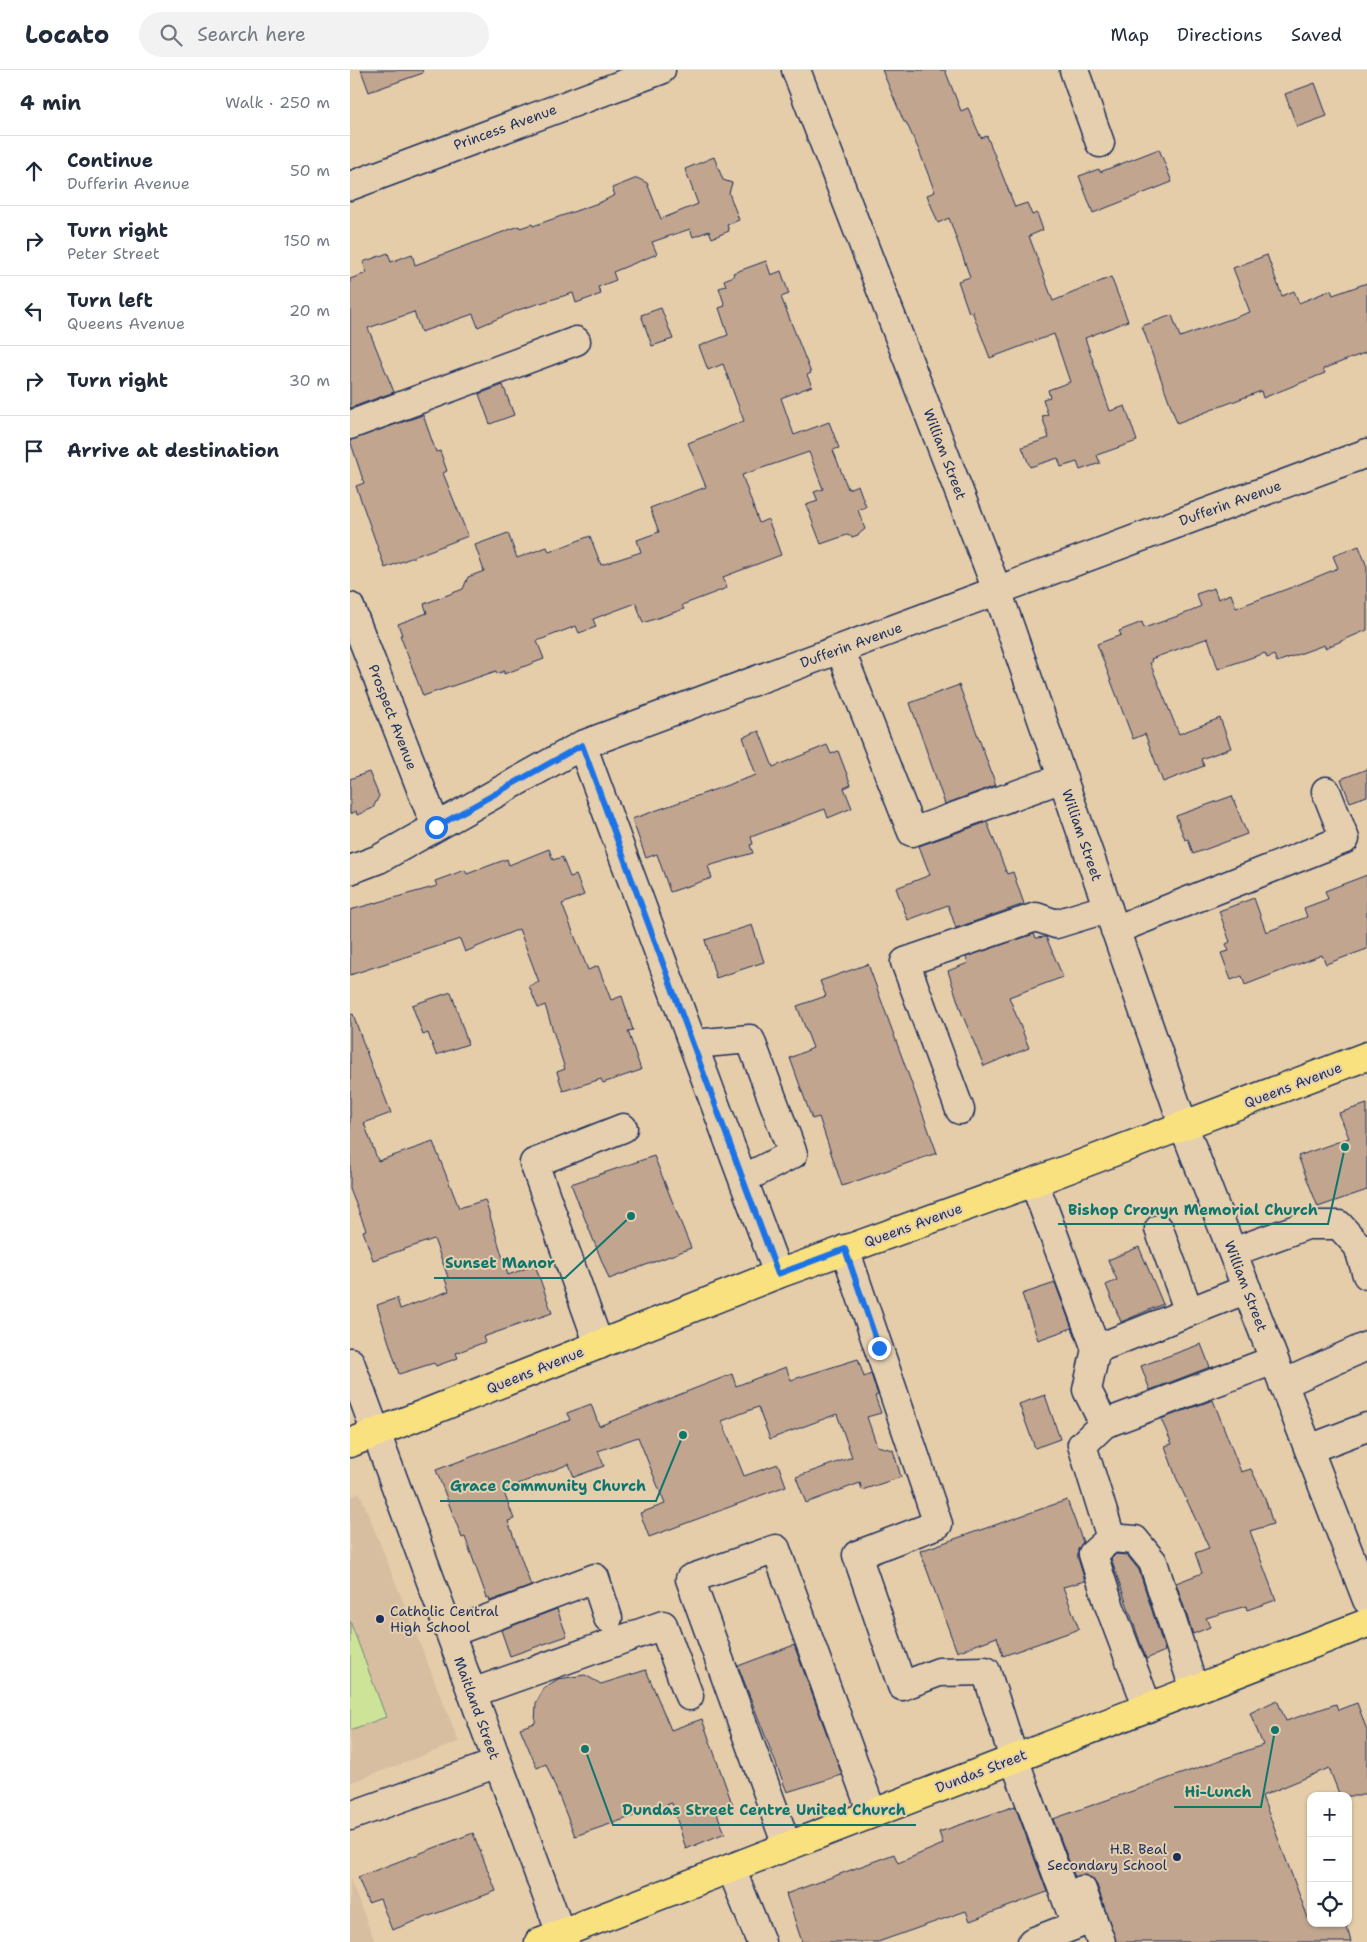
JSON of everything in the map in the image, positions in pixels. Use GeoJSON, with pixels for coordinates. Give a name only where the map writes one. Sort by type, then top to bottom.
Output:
{"type":"FeatureCollection","features":[{"type":"Feature","properties":{"kind":"main road","name":"Queens Avenue"},"geometry":{"type":"LineString","coordinates":[[350,1443],[778,1274],[1184,1127],[1367,1056]]}},
{"type":"Feature","properties":{"kind":"main road","name":"Dundas Street"},"geometry":{"type":"LineString","coordinates":[[555,1939],[731,1868],[1367,1623]]}},
{"type":"Feature","properties":{"kind":"street","name":"Princess Avenue"},"geometry":{"type":"LineString","coordinates":[[352,178],[661,70]]}},
{"type":"Feature","properties":{"kind":"street","name":"William Street"},"geometry":{"type":"LineString","coordinates":[[796,70],[997,590],[1184,1127],[1367,1600]]}},
{"type":"Feature","properties":{"kind":"street"},"geometry":{"type":"LineString","coordinates":[[1074,70],[1100,143]]}},
{"type":"Feature","properties":{"kind":"street"},"geometry":{"type":"LineString","coordinates":[[350,425],[576,341]]}},
{"type":"Feature","properties":{"kind":"street","name":"Dufferin Avenue"},"geometry":{"type":"LineString","coordinates":[[350,870],[379,859],[582,745],[1367,453]]}},
{"type":"Feature","properties":{"kind":"street","name":"Prospect Avenue"},"geometry":{"type":"LineString","coordinates":[[350,607],[436,827]]}},
{"type":"Feature","properties":{"kind":"street"},"geometry":{"type":"LineString","coordinates":[[840,648],[912,832],[1063,778]]}},
{"type":"Feature","properties":{"kind":"street"},"geometry":{"type":"LineString","coordinates":[[582,745],[778,1274]]}},
{"type":"Feature","properties":{"kind":"street"},"geometry":{"type":"LineString","coordinates":[[960,1110],[905,962],[1036,917],[1056,924],[1112,919],[1345,839],[1326,791]]}},
{"type":"Feature","properties":{"kind":"street"},"geometry":{"type":"LineString","coordinates":[[693,1044],[750,1039],[790,1145],[793,1154],[743,1180]]}},
{"type":"Feature","properties":{"kind":"street"},"geometry":{"type":"LineString","coordinates":[[599,1345],[534,1163],[623,1128]]}},
{"type":"Feature","properties":{"kind":"street"},"geometry":{"type":"LineString","coordinates":[[1034,1182],[1096,1349],[1087,1390],[1104,1424]]}},
{"type":"Feature","properties":{"kind":"street"},"geometry":{"type":"LineString","coordinates":[[1233,1252],[1308,1225],[1339,1225],[1358,1246],[1367,1275]]}},
{"type":"Feature","properties":{"kind":"street"},"geometry":{"type":"LineString","coordinates":[[1159,1228],[1189,1312]]}},
{"type":"Feature","properties":{"kind":"street"},"geometry":{"type":"LineString","coordinates":[[845,1249],[938,1524],[857,1555],[902,1686],[939,1672],[986,1671],[1102,1942]]}},
{"type":"Feature","properties":{"kind":"street"},"geometry":{"type":"LineString","coordinates":[[1096,1349],[1247,1290]]}},
{"type":"Feature","properties":{"kind":"street"},"geometry":{"type":"LineString","coordinates":[[1111,1538],[1082,1445],[1104,1424],[1367,1346]]}},
{"type":"Feature","properties":{"kind":"street","name":"Maitland Street"},"geometry":{"type":"LineString","coordinates":[[350,1362],[498,1763],[555,1939]]}},
{"type":"Feature","properties":{"kind":"street"},"geometry":{"type":"LineString","coordinates":[[1309,1449],[1367,1427]]}},
{"type":"Feature","properties":{"kind":"street"},"geometry":{"type":"LineString","coordinates":[[1148,1708],[1109,1605],[1093,1554],[1111,1538],[1135,1540],[1153,1562],[1194,1689]]}},
{"type":"Feature","properties":{"kind":"street"},"geometry":{"type":"LineString","coordinates":[[788,1846],[690,1579],[776,1549],[872,1814]]}},
{"type":"Feature","properties":{"kind":"street"},"geometry":{"type":"LineString","coordinates":[[450,1633],[594,1578],[608,1618]]}},
{"type":"Feature","properties":{"kind":"street"},"geometry":{"type":"LineString","coordinates":[[472,1693],[663,1625],[689,1696]]}},
{"type":"Feature","properties":{"kind":"street"},"geometry":{"type":"LineString","coordinates":[[1022,1756],[1076,1925],[1032,1942]]}},
{"type":"Feature","properties":{"kind":"street"},"geometry":{"type":"LineString","coordinates":[[350,1816],[498,1763]]}},
{"type":"Feature","properties":{"kind":"street"},"geometry":{"type":"LineString","coordinates":[[731,1868],[761,1942]]}},
{"type":"Feature","properties":{"kind":"shaded area","name":"Catholic Central High School"},"geometry":{"type":"Polygon","coordinates":[[[360,1493],[459,1742],[350,1783],[350,1497],[360,1493]]]}},
{"type":"Feature","properties":{"kind":"shaded area"},"geometry":{"type":"Polygon","coordinates":[[[350,1879],[375,1942],[350,1942],[350,1879]]]}},
{"type":"Feature","properties":{"kind":"green space"},"geometry":{"type":"Polygon","coordinates":[[[350,1621],[386,1717],[350,1730],[350,1621]]]}},
{"type":"Feature","properties":{"kind":"building"},"geometry":{"type":"Polygon","coordinates":[[[361,70],[422,70],[423,73],[369,92],[361,70]]]}},
{"type":"Feature","properties":{"kind":"building"},"geometry":{"type":"Polygon","coordinates":[[[882,70],[945,70],[961,111],[968,108],[981,138],[987,136],[1015,207],[1027,203],[1032,215],[1037,213],[1043,230],[1029,236],[1053,301],[1111,277],[1128,321],[1085,338],[1110,411],[1125,406],[1137,441],[1097,455],[1100,463],[1080,470],[1077,462],[1061,467],[1058,458],[1030,467],[1022,447],[1049,438],[1042,416],[1048,415],[1043,399],[1050,397],[1048,390],[1070,382],[1054,334],[990,358],[972,311],[969,313],[958,281],[970,277],[949,218],[938,223],[927,195],[935,192],[918,148],[906,122],[904,122],[882,70]]]}},
{"type":"Feature","properties":{"kind":"building"},"geometry":{"type":"Polygon","coordinates":[[[1315,83],[1327,116],[1297,127],[1285,94],[1315,83]]]}},
{"type":"Feature","properties":{"kind":"building"},"geometry":{"type":"Polygon","coordinates":[[[1159,149],[1172,182],[1093,213],[1079,176],[1099,169],[1100,172],[1159,149]]]}},
{"type":"Feature","properties":{"kind":"building"},"geometry":{"type":"Polygon","coordinates":[[[714,157],[723,180],[732,183],[729,193],[739,220],[727,225],[729,231],[712,238],[709,231],[693,237],[690,229],[652,242],[657,254],[613,272],[616,280],[598,287],[601,294],[576,303],[573,293],[518,310],[478,327],[473,314],[421,332],[414,312],[368,328],[394,392],[350,408],[350,279],[367,273],[363,262],[388,253],[391,262],[412,254],[415,265],[519,226],[520,228],[532,224],[533,226],[601,202],[615,195],[612,188],[637,178],[647,183],[661,219],[698,204],[685,169],[714,157]]]}},
{"type":"Feature","properties":{"kind":"building"},"geometry":{"type":"Polygon","coordinates":[[[1267,255],[1282,296],[1294,291],[1299,303],[1331,290],[1333,295],[1367,283],[1367,352],[1323,369],[1325,373],[1263,398],[1261,391],[1177,423],[1142,326],[1172,315],[1180,337],[1250,312],[1233,268],[1267,255]]]}},
{"type":"Feature","properties":{"kind":"building"},"geometry":{"type":"Polygon","coordinates":[[[766,261],[771,275],[781,271],[789,294],[781,297],[811,373],[807,375],[812,386],[781,398],[794,435],[829,422],[839,448],[833,450],[848,489],[858,485],[866,507],[858,510],[865,529],[858,535],[852,537],[847,535],[821,544],[806,505],[818,501],[814,492],[823,489],[809,452],[742,475],[759,523],[768,519],[781,555],[723,577],[727,588],[682,605],[684,609],[643,623],[636,603],[593,619],[596,627],[579,633],[576,626],[537,641],[544,659],[504,674],[504,671],[497,674],[496,671],[423,696],[400,635],[402,635],[398,624],[427,613],[424,604],[463,589],[468,577],[484,571],[475,545],[508,533],[517,558],[547,547],[549,552],[590,536],[601,565],[641,552],[637,540],[659,532],[650,508],[706,487],[688,443],[744,421],[723,364],[708,370],[699,346],[728,335],[719,308],[725,306],[719,288],[726,286],[724,280],[734,276],[733,273],[766,261]]]}},
{"type":"Feature","properties":{"kind":"building"},"geometry":{"type":"Polygon","coordinates":[[[661,308],[673,339],[652,346],[641,315],[661,308]]]}},
{"type":"Feature","properties":{"kind":"building"},"geometry":{"type":"Polygon","coordinates":[[[503,385],[514,415],[490,424],[479,394],[503,385]]]}},
{"type":"Feature","properties":{"kind":"building"},"geometry":{"type":"Polygon","coordinates":[[[423,415],[436,452],[440,451],[447,471],[443,473],[468,536],[385,568],[356,486],[364,483],[350,440],[423,415]]]}},
{"type":"Feature","properties":{"kind":"building"},"geometry":{"type":"Polygon","coordinates":[[[1359,546],[1367,567],[1367,630],[1325,648],[1324,645],[1277,662],[1274,655],[1267,658],[1265,653],[1218,669],[1208,638],[1151,659],[1152,662],[1150,663],[1179,734],[1220,718],[1231,748],[1201,759],[1204,766],[1163,782],[1145,734],[1133,739],[1097,644],[1121,635],[1119,631],[1142,622],[1144,628],[1192,611],[1201,606],[1196,594],[1214,588],[1218,599],[1231,594],[1236,608],[1295,586],[1338,568],[1333,556],[1359,546]]]}},
{"type":"Feature","properties":{"kind":"building"},"geometry":{"type":"Polygon","coordinates":[[[959,685],[996,785],[945,804],[910,703],[959,685]]]}},
{"type":"Feature","properties":{"kind":"building"},"geometry":{"type":"Polygon","coordinates":[[[759,731],[773,767],[827,745],[831,754],[838,751],[851,785],[844,788],[852,808],[828,818],[825,809],[751,837],[753,844],[750,845],[753,853],[708,866],[712,878],[670,892],[657,854],[646,858],[632,819],[756,775],[743,737],[759,731]]]}},
{"type":"Feature","properties":{"kind":"building"},"geometry":{"type":"Polygon","coordinates":[[[1367,769],[1367,796],[1350,802],[1341,779],[1367,769]]]}},
{"type":"Feature","properties":{"kind":"building"},"geometry":{"type":"Polygon","coordinates":[[[369,772],[379,796],[373,808],[357,815],[356,811],[350,814],[350,779],[369,772]]]}},
{"type":"Feature","properties":{"kind":"building"},"geometry":{"type":"Polygon","coordinates":[[[1232,796],[1247,834],[1193,854],[1188,839],[1185,840],[1176,816],[1232,796]]]}},
{"type":"Feature","properties":{"kind":"building"},"geometry":{"type":"Polygon","coordinates":[[[987,822],[1007,874],[1013,872],[1024,904],[956,928],[948,905],[908,920],[896,888],[930,875],[919,846],[987,822]]]}},
{"type":"Feature","properties":{"kind":"building"},"geometry":{"type":"Polygon","coordinates":[[[549,849],[553,860],[562,857],[570,877],[576,875],[584,895],[562,904],[588,970],[598,966],[611,1000],[622,996],[633,1030],[628,1031],[641,1070],[603,1083],[601,1079],[563,1091],[557,1072],[565,1069],[545,1005],[538,1008],[529,986],[539,982],[519,929],[465,952],[460,939],[350,975],[350,910],[437,886],[435,881],[465,870],[467,874],[507,859],[509,865],[549,849]]]}},
{"type":"Feature","properties":{"kind":"building"},"geometry":{"type":"Polygon","coordinates":[[[1367,875],[1367,949],[1326,964],[1322,955],[1245,985],[1242,976],[1231,980],[1221,953],[1229,951],[1226,944],[1230,942],[1219,911],[1254,898],[1266,932],[1307,917],[1304,908],[1328,899],[1325,891],[1367,875]]]}},
{"type":"Feature","properties":{"kind":"building"},"geometry":{"type":"Polygon","coordinates":[[[752,925],[764,962],[716,978],[705,940],[752,925]]]}},
{"type":"Feature","properties":{"kind":"building"},"geometry":{"type":"Polygon","coordinates":[[[1034,934],[1036,938],[1046,937],[1063,977],[1009,997],[1029,1048],[984,1066],[962,1014],[948,971],[968,963],[966,957],[1034,934]]]}},
{"type":"Feature","properties":{"kind":"building"},"geometry":{"type":"Polygon","coordinates":[[[868,964],[937,1153],[842,1186],[819,1117],[812,1119],[790,1058],[813,1048],[797,1006],[826,996],[820,981],[868,964]]]}},
{"type":"Feature","properties":{"kind":"building"},"geometry":{"type":"Polygon","coordinates":[[[451,992],[468,1044],[436,1055],[428,1033],[423,1035],[412,1005],[451,992]]]}},
{"type":"Feature","properties":{"kind":"building"},"geometry":{"type":"Polygon","coordinates":[[[353,1014],[376,1079],[378,1079],[391,1113],[364,1123],[378,1161],[433,1142],[459,1208],[485,1200],[508,1275],[535,1265],[552,1313],[483,1337],[485,1342],[456,1353],[458,1358],[436,1366],[434,1363],[399,1374],[377,1305],[397,1298],[400,1309],[449,1291],[445,1279],[448,1277],[434,1239],[373,1260],[363,1231],[366,1230],[350,1189],[350,1015],[353,1014]]]}},
{"type":"Feature","properties":{"kind":"building"},"geometry":{"type":"Polygon","coordinates":[[[1367,1104],[1367,1190],[1318,1207],[1298,1156],[1349,1138],[1339,1113],[1367,1104]]]}},
{"type":"Feature","properties":{"kind":"building"},"geometry":{"type":"Polygon","coordinates":[[[654,1156],[691,1248],[609,1279],[571,1184],[654,1156]]]}},
{"type":"Feature","properties":{"kind":"building"},"geometry":{"type":"Polygon","coordinates":[[[1139,1247],[1163,1304],[1121,1322],[1106,1285],[1117,1280],[1108,1260],[1139,1247]]]}},
{"type":"Feature","properties":{"kind":"building"},"geometry":{"type":"Polygon","coordinates":[[[1055,1283],[1072,1328],[1038,1340],[1022,1294],[1055,1283]]]}},
{"type":"Feature","properties":{"kind":"building"},"geometry":{"type":"Polygon","coordinates":[[[1201,1344],[1210,1367],[1150,1390],[1141,1366],[1201,1344]]]}},
{"type":"Feature","properties":{"kind":"building"},"geometry":{"type":"Polygon","coordinates":[[[858,1359],[864,1377],[871,1374],[878,1395],[875,1396],[881,1413],[867,1417],[877,1446],[893,1450],[901,1477],[862,1490],[860,1483],[806,1503],[796,1477],[852,1457],[837,1414],[770,1439],[758,1407],[722,1421],[744,1476],[778,1464],[786,1486],[649,1537],[640,1513],[665,1504],[638,1437],[598,1451],[604,1466],[574,1477],[569,1464],[503,1490],[514,1519],[508,1521],[531,1586],[490,1601],[489,1597],[487,1598],[465,1537],[462,1538],[436,1470],[570,1420],[567,1413],[591,1404],[599,1426],[732,1374],[736,1386],[786,1367],[791,1380],[858,1359]]]}},
{"type":"Feature","properties":{"kind":"building"},"geometry":{"type":"Polygon","coordinates":[[[1045,1395],[1060,1439],[1035,1448],[1019,1404],[1045,1395]]]}},
{"type":"Feature","properties":{"kind":"building"},"geometry":{"type":"Polygon","coordinates":[[[1213,1400],[1241,1472],[1251,1469],[1265,1498],[1273,1524],[1250,1531],[1276,1600],[1247,1610],[1246,1606],[1206,1618],[1210,1627],[1193,1634],[1176,1583],[1202,1573],[1195,1553],[1209,1548],[1176,1477],[1165,1446],[1172,1444],[1161,1419],[1213,1400]]]}},
{"type":"Feature","properties":{"kind":"building"},"geometry":{"type":"Polygon","coordinates":[[[1067,1500],[1083,1542],[1078,1549],[1078,1558],[1085,1581],[1063,1587],[1079,1629],[1003,1656],[997,1637],[957,1652],[920,1551],[1067,1500]]]}},
{"type":"Feature","properties":{"kind":"building"},"geometry":{"type":"Polygon","coordinates":[[[1116,1554],[1127,1555],[1139,1570],[1165,1651],[1146,1659],[1111,1559],[1116,1554]]]}},
{"type":"Feature","properties":{"kind":"building"},"geometry":{"type":"Polygon","coordinates":[[[557,1609],[567,1636],[510,1656],[501,1630],[557,1609]]]}},
{"type":"Feature","properties":{"kind":"building"},"geometry":{"type":"Polygon","coordinates":[[[794,1645],[842,1775],[787,1792],[738,1666],[794,1645]]]}},
{"type":"Feature","properties":{"kind":"building"},"geometry":{"type":"Polygon","coordinates":[[[646,1670],[671,1730],[702,1719],[734,1809],[717,1814],[725,1833],[686,1849],[672,1803],[575,1836],[546,1764],[537,1768],[520,1728],[535,1723],[536,1703],[544,1688],[558,1679],[585,1675],[601,1684],[646,1670]]]}},
{"type":"Feature","properties":{"kind":"building","name":"H.B. Beal Secondary School"},"geometry":{"type":"Polygon","coordinates":[[[1277,1700],[1286,1721],[1336,1704],[1338,1710],[1357,1703],[1367,1730],[1367,1793],[1352,1796],[1352,1792],[1338,1792],[1329,1768],[1262,1796],[1307,1915],[1307,1927],[1347,1927],[1351,1942],[1116,1942],[1097,1885],[1092,1878],[1085,1875],[1075,1877],[1053,1819],[1263,1745],[1250,1713],[1277,1700]]]}},
{"type":"Feature","properties":{"kind":"building"},"geometry":{"type":"Polygon","coordinates":[[[1015,1806],[1047,1892],[970,1921],[966,1911],[878,1942],[802,1942],[786,1894],[894,1854],[898,1863],[943,1844],[939,1832],[1015,1806]]]}},
{"type":"Feature","properties":{"kind":"building"},"geometry":{"type":"Polygon","coordinates":[[[473,1833],[496,1891],[392,1930],[380,1899],[368,1903],[358,1877],[473,1833]]]}},
{"type":"Feature","properties":{"kind":"place","name":"Bishop Cronyn Memorial Church"},"geometry":{"type":"Point","coordinates":[1345,1147]}},
{"type":"Feature","properties":{"kind":"place","name":"Sunset Manor"},"geometry":{"type":"Point","coordinates":[631,1216]}},
{"type":"Feature","properties":{"kind":"place","name":"Grace Community Church"},"geometry":{"type":"Point","coordinates":[683,1435]}},
{"type":"Feature","properties":{"kind":"place","name":"Catholic Central High School"},"geometry":{"type":"Point","coordinates":[380,1619]}},
{"type":"Feature","properties":{"kind":"place","name":"Hi-Lunch"},"geometry":{"type":"Point","coordinates":[1275,1730]}},
{"type":"Feature","properties":{"kind":"place","name":"Dundas Street Centre United Church"},"geometry":{"type":"Point","coordinates":[585,1749]}},
{"type":"Feature","properties":{"kind":"place","name":"H.B. Beal Secondary School"},"geometry":{"type":"Point","coordinates":[1177,1857]}},
{"type":"Feature","properties":{"kind":"route"},"geometry":{"type":"LineString","coordinates":[[436,827],[582,745],[778,1274],[845,1249],[879,1348]]}}]}
